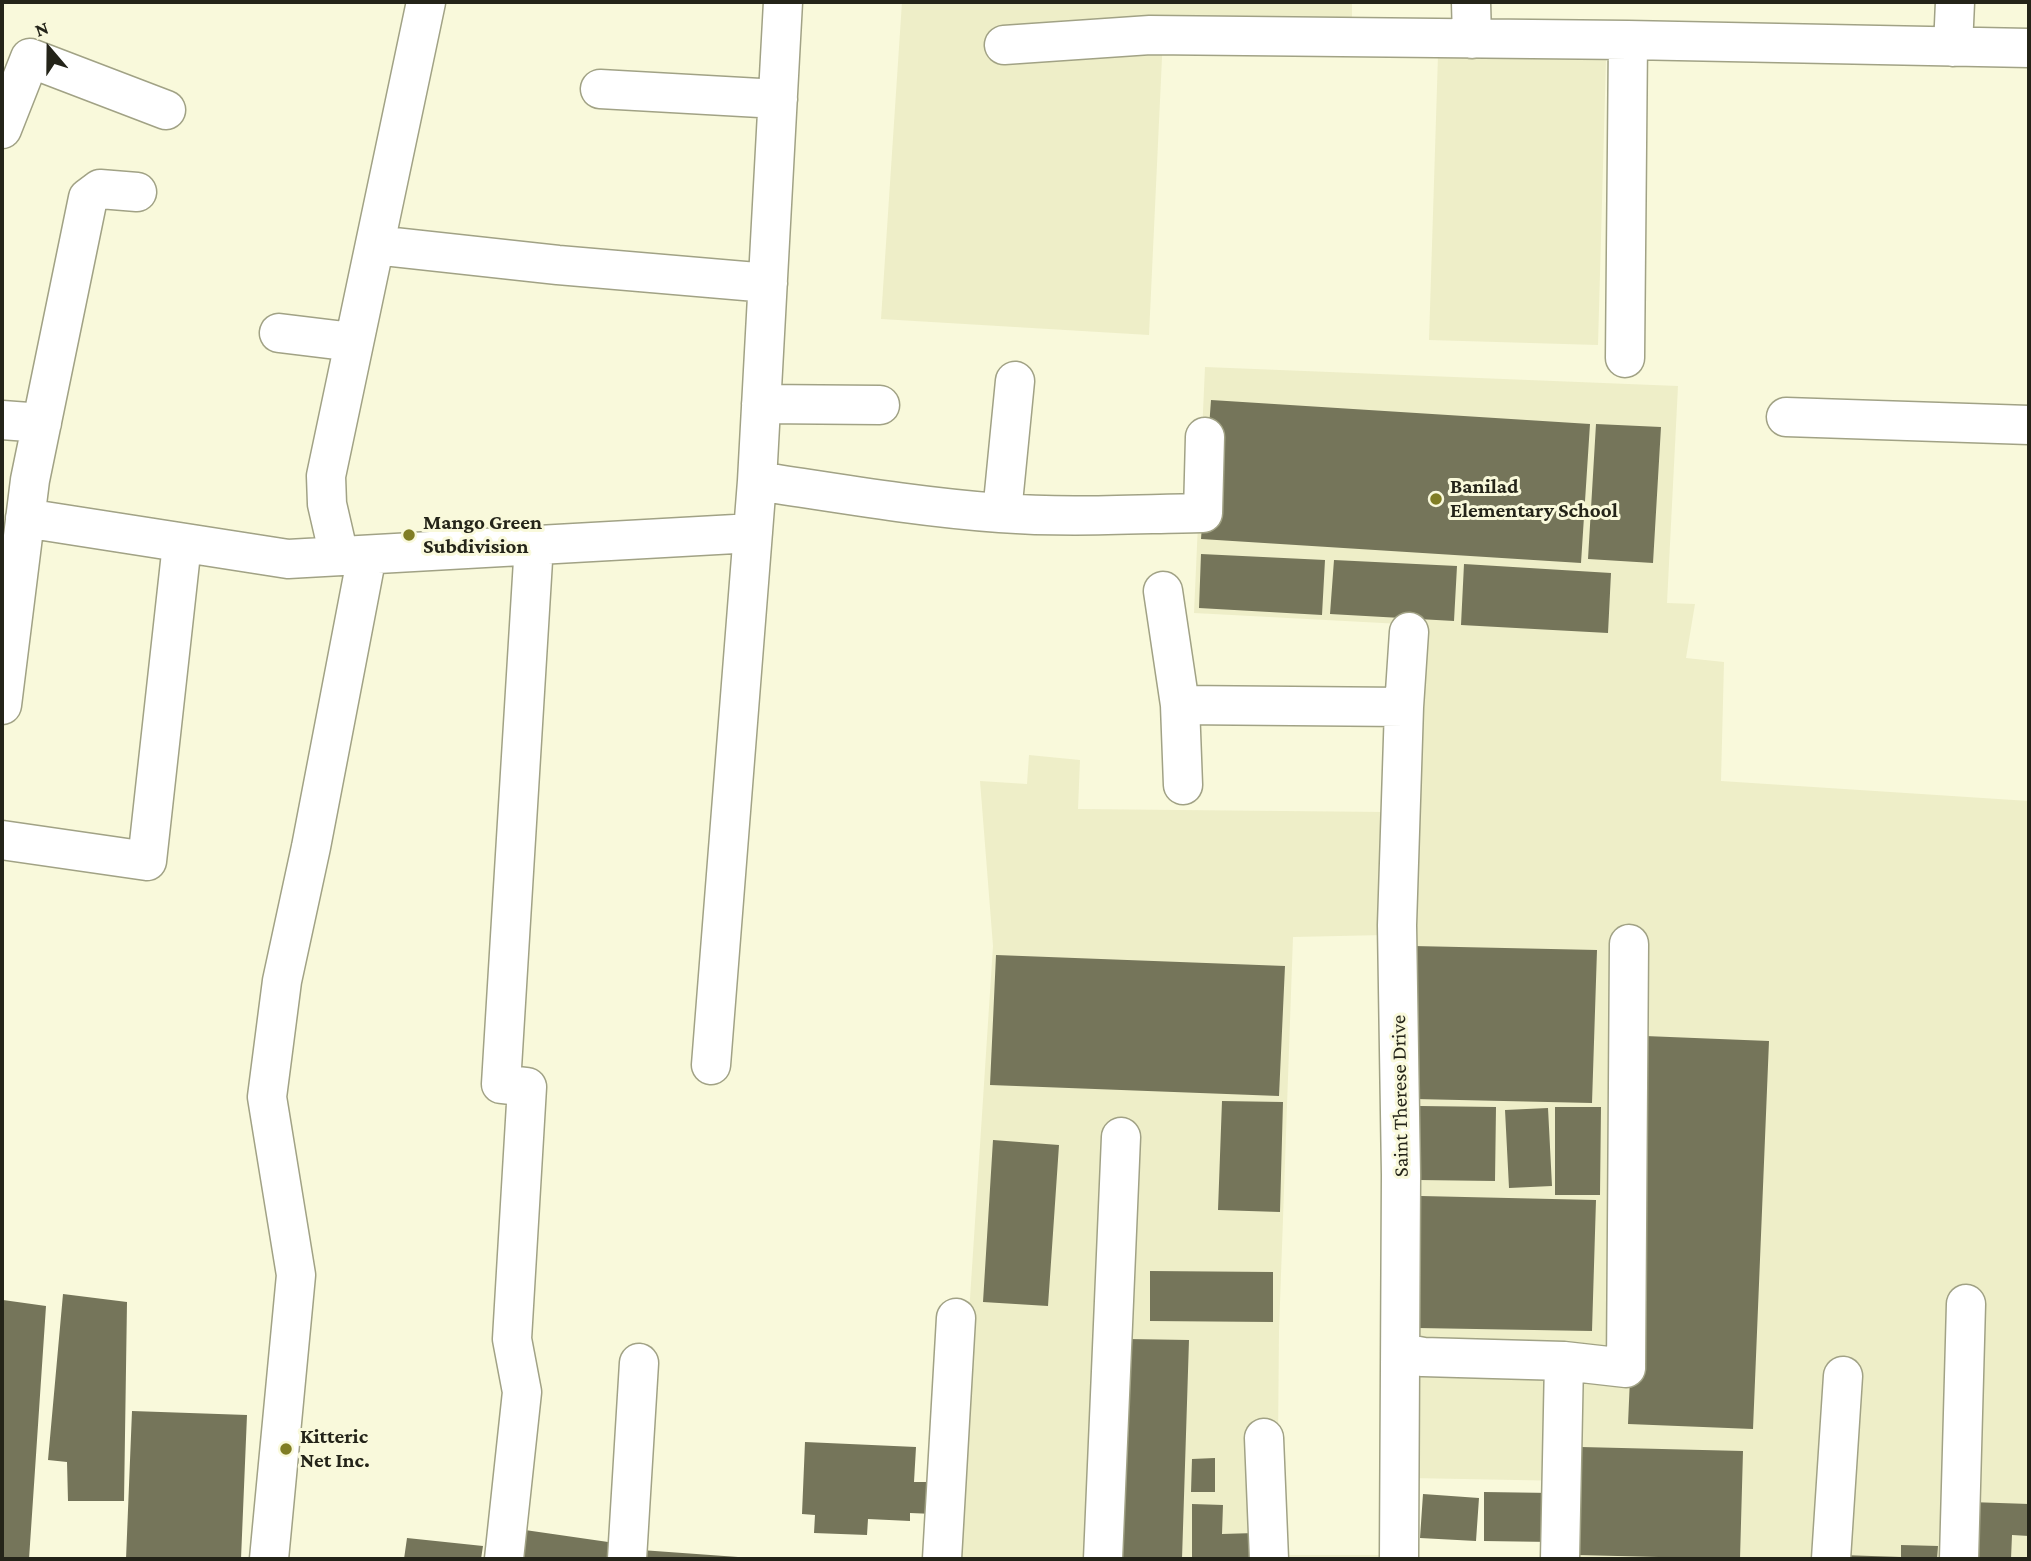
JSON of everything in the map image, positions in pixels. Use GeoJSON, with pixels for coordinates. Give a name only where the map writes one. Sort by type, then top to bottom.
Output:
{"type":"FeatureCollection","features":[{"type":"Feature","properties":{"kind":"street"},"geometry":{"type":"LineString","coordinates":[[270,1559],[296,1275],[267,1097],[282,981],[311,846],[353,556],[327,504],[327,477],[426,2]]}},
{"type":"Feature","properties":{"kind":"street"},"geometry":{"type":"LineString","coordinates":[[711,1065],[757,481],[783,2]]}},
{"type":"Feature","properties":{"kind":"street"},"geometry":{"type":"LineString","coordinates":[[1953,47],[1955,2]]}},
{"type":"Feature","properties":{"kind":"street"},"geometry":{"type":"LineString","coordinates":[[1004,45],[1150,35],[1472,20],[1628,40],[2029,48]]}},
{"type":"Feature","properties":{"kind":"street"},"geometry":{"type":"LineString","coordinates":[[1625,358],[1628,40]]}},
{"type":"Feature","properties":{"kind":"street"},"geometry":{"type":"LineString","coordinates":[[2,129],[30,58],[166,110]]}},
{"type":"Feature","properties":{"kind":"street"},"geometry":{"type":"LineString","coordinates":[[600,89],[778,99]]}},
{"type":"Feature","properties":{"kind":"street"},"geometry":{"type":"LineString","coordinates":[[2,705],[30,480],[89,198],[100,189],[137,192]]}},
{"type":"Feature","properties":{"kind":"street"},"geometry":{"type":"LineString","coordinates":[[375,245],[558,265],[768,283]]}},
{"type":"Feature","properties":{"kind":"street"},"geometry":{"type":"LineString","coordinates":[[279,333],[353,342]]}},
{"type":"Feature","properties":{"kind":"street"},"geometry":{"type":"LineString","coordinates":[[1002,513],[1015,381]]}},
{"type":"Feature","properties":{"kind":"street"},"geometry":{"type":"LineString","coordinates":[[761,404],[880,405]]}},
{"type":"Feature","properties":{"kind":"street"},"geometry":{"type":"LineString","coordinates":[[1786,417],[2029,425]]}},
{"type":"Feature","properties":{"kind":"street"},"geometry":{"type":"LineString","coordinates":[[2,420],[42,423]]}},
{"type":"Feature","properties":{"kind":"street"},"geometry":{"type":"LineString","coordinates":[[757,481],[947,508],[1002,513],[1203,513],[1205,437]]}},
{"type":"Feature","properties":{"kind":"street"},"geometry":{"type":"LineString","coordinates":[[26,518],[288,559],[753,533]]}},
{"type":"Feature","properties":{"kind":"street"},"geometry":{"type":"LineString","coordinates":[[2,840],[147,861],[182,544]]}},
{"type":"Feature","properties":{"kind":"street"},"geometry":{"type":"LineString","coordinates":[[504,1559],[522,1392],[512,1339],[527,1087],[501,1084],[534,544]]}},
{"type":"Feature","properties":{"kind":"street"},"geometry":{"type":"LineString","coordinates":[[1163,591],[1180,705],[1183,785]]}},
{"type":"Feature","properties":{"kind":"street","name":"Saint Therese Drive"},"geometry":{"type":"LineString","coordinates":[[1399,1559],[1402,1353],[1397,925],[1409,632]]}},
{"type":"Feature","properties":{"kind":"street"},"geometry":{"type":"LineString","coordinates":[[1180,705],[1404,707]]}},
{"type":"Feature","properties":{"kind":"street"},"geometry":{"type":"LineString","coordinates":[[1402,1353],[1423,1357],[1564,1361],[1626,1368],[1629,944]]}},
{"type":"Feature","properties":{"kind":"street"},"geometry":{"type":"LineString","coordinates":[[1104,1559],[1121,1137]]}},
{"type":"Feature","properties":{"kind":"street"},"geometry":{"type":"LineString","coordinates":[[1959,1559],[1966,1304]]}},
{"type":"Feature","properties":{"kind":"street"},"geometry":{"type":"LineString","coordinates":[[942,1559],[956,1318]]}},
{"type":"Feature","properties":{"kind":"street"},"geometry":{"type":"LineString","coordinates":[[1560,1559],[1564,1361]]}},
{"type":"Feature","properties":{"kind":"street"},"geometry":{"type":"LineString","coordinates":[[627,1559],[639,1363]]}},
{"type":"Feature","properties":{"kind":"street"},"geometry":{"type":"LineString","coordinates":[[1831,1559],[1843,1376]]}},
{"type":"Feature","properties":{"kind":"street"},"geometry":{"type":"LineString","coordinates":[[1264,1438],[1269,1559]]}},
{"type":"Feature","properties":{"kind":"shaded area"},"geometry":{"type":"Polygon","coordinates":[[[902,2],[1352,2],[1352,20],[1164,15],[1149,335],[881,319],[902,2]]]}},
{"type":"Feature","properties":{"kind":"shaded area"},"geometry":{"type":"Polygon","coordinates":[[[1438,55],[1606,59],[1598,345],[1429,340],[1438,55]]]}},
{"type":"Feature","properties":{"kind":"shaded area"},"geometry":{"type":"Polygon","coordinates":[[[1205,367],[1678,386],[1667,603],[1695,604],[1686,658],[1724,662],[1721,781],[2029,801],[2029,1559],[1568,1559],[1569,1481],[1410,1478],[1407,1332],[1420,625],[1194,613],[1205,367]]]}},
{"type":"Feature","properties":{"kind":"shaded area"},"geometry":{"type":"Polygon","coordinates":[[[1029,755],[1080,760],[1078,809],[1385,812],[1385,935],[1293,937],[1279,1331],[1277,1555],[1384,1555],[1384,1559],[953,1559],[993,946],[980,781],[1027,784],[1029,755]]]}},
{"type":"Feature","properties":{"kind":"building"},"geometry":{"type":"Polygon","coordinates":[[[1211,400],[1590,424],[1581,563],[1201,539],[1211,400]]]}},
{"type":"Feature","properties":{"kind":"building"},"geometry":{"type":"Polygon","coordinates":[[[1596,424],[1661,427],[1653,563],[1588,559],[1596,424]]]}},
{"type":"Feature","properties":{"kind":"building"},"geometry":{"type":"Polygon","coordinates":[[[1201,554],[1325,560],[1322,615],[1199,608],[1201,554]]]}},
{"type":"Feature","properties":{"kind":"building"},"geometry":{"type":"Polygon","coordinates":[[[1334,560],[1457,566],[1454,621],[1330,614],[1334,560]]]}},
{"type":"Feature","properties":{"kind":"building"},"geometry":{"type":"Polygon","coordinates":[[[1464,564],[1611,573],[1608,633],[1461,625],[1464,564]]]}},
{"type":"Feature","properties":{"kind":"building"},"geometry":{"type":"Polygon","coordinates":[[[1413,946],[1597,950],[1592,1103],[1415,1099],[1413,946]]]}},
{"type":"Feature","properties":{"kind":"building"},"geometry":{"type":"Polygon","coordinates":[[[996,955],[1285,966],[1279,1096],[990,1085],[996,955]]]}},
{"type":"Feature","properties":{"kind":"building"},"geometry":{"type":"Polygon","coordinates":[[[1645,1036],[1769,1041],[1753,1429],[1628,1424],[1645,1036]]]}},
{"type":"Feature","properties":{"kind":"building"},"geometry":{"type":"Polygon","coordinates":[[[1222,1101],[1283,1102],[1280,1212],[1218,1210],[1222,1101]]]}},
{"type":"Feature","properties":{"kind":"building"},"geometry":{"type":"Polygon","coordinates":[[[1420,1106],[1496,1107],[1495,1181],[1419,1180],[1420,1106]]]}},
{"type":"Feature","properties":{"kind":"building"},"geometry":{"type":"Polygon","coordinates":[[[1555,1107],[1601,1107],[1600,1195],[1555,1195],[1555,1107]]]}},
{"type":"Feature","properties":{"kind":"building"},"geometry":{"type":"Polygon","coordinates":[[[1548,1108],[1552,1186],[1509,1188],[1505,1110],[1548,1108]]]}},
{"type":"Feature","properties":{"kind":"building"},"geometry":{"type":"Polygon","coordinates":[[[993,1140],[1059,1145],[1048,1306],[983,1302],[993,1140]]]}},
{"type":"Feature","properties":{"kind":"building"},"geometry":{"type":"Polygon","coordinates":[[[1421,1196],[1596,1200],[1592,1331],[1418,1328],[1421,1196]]]}},
{"type":"Feature","properties":{"kind":"building"},"geometry":{"type":"Polygon","coordinates":[[[1150,1271],[1273,1272],[1273,1322],[1150,1321],[1150,1271]]]}},
{"type":"Feature","properties":{"kind":"building"},"geometry":{"type":"Polygon","coordinates":[[[63,1294],[127,1302],[124,1501],[68,1501],[67,1462],[48,1460],[63,1294]]]}},
{"type":"Feature","properties":{"kind":"building"},"geometry":{"type":"Polygon","coordinates":[[[3,1300],[46,1306],[29,1559],[2,1559],[3,1300]]]}},
{"type":"Feature","properties":{"kind":"building"},"geometry":{"type":"Polygon","coordinates":[[[1127,1339],[1189,1340],[1182,1559],[1121,1559],[1127,1339]]]}},
{"type":"Feature","properties":{"kind":"building"},"geometry":{"type":"Polygon","coordinates":[[[132,1411],[247,1415],[241,1559],[126,1559],[132,1411]]]}},
{"type":"Feature","properties":{"kind":"building"},"geometry":{"type":"Polygon","coordinates":[[[805,1442],[916,1447],[914,1482],[936,1482],[934,1514],[910,1513],[910,1521],[868,1519],[867,1535],[814,1533],[815,1515],[802,1514],[805,1442]]]}},
{"type":"Feature","properties":{"kind":"building"},"geometry":{"type":"Polygon","coordinates":[[[1581,1447],[1743,1451],[1740,1559],[1577,1555],[1581,1447]]]}},
{"type":"Feature","properties":{"kind":"building"},"geometry":{"type":"Polygon","coordinates":[[[1215,1458],[1215,1492],[1191,1492],[1192,1459],[1215,1458]]]}},
{"type":"Feature","properties":{"kind":"building"},"geometry":{"type":"Polygon","coordinates":[[[1484,1492],[1553,1493],[1552,1542],[1484,1541],[1484,1492]]]}},
{"type":"Feature","properties":{"kind":"building"},"geometry":{"type":"Polygon","coordinates":[[[1423,1494],[1479,1498],[1476,1541],[1420,1538],[1423,1494]]]}},
{"type":"Feature","properties":{"kind":"building"},"geometry":{"type":"Polygon","coordinates":[[[1970,1502],[2029,1504],[2029,1536],[2012,1535],[2011,1559],[1968,1559],[1970,1502]]]}},
{"type":"Feature","properties":{"kind":"building"},"geometry":{"type":"Polygon","coordinates":[[[1192,1504],[1223,1505],[1222,1534],[1255,1533],[1255,1559],[1192,1559],[1192,1504]]]}},
{"type":"Feature","properties":{"kind":"building"},"geometry":{"type":"Polygon","coordinates":[[[525,1530],[615,1543],[612,1559],[521,1559],[525,1530]]]}},
{"type":"Feature","properties":{"kind":"building"},"geometry":{"type":"Polygon","coordinates":[[[407,1538],[483,1546],[481,1559],[404,1559],[407,1538]]]}},
{"type":"Feature","properties":{"kind":"building"},"geometry":{"type":"Polygon","coordinates":[[[1901,1545],[1938,1546],[1937,1559],[1842,1559],[1842,1555],[1901,1557],[1901,1545]]]}},
{"type":"Feature","properties":{"kind":"building"},"geometry":{"type":"Polygon","coordinates":[[[641,1550],[738,1557],[738,1559],[640,1559],[641,1550]]]}},
{"type":"Feature","properties":{"kind":"place","name":"Banilad Elementary School"},"geometry":{"type":"Point","coordinates":[1436,499]}},
{"type":"Feature","properties":{"kind":"place","name":"Mango Green Subdivision"},"geometry":{"type":"Point","coordinates":[409,535]}},
{"type":"Feature","properties":{"kind":"place","name":"Kitteric Net Inc."},"geometry":{"type":"Point","coordinates":[286,1449]}}]}
